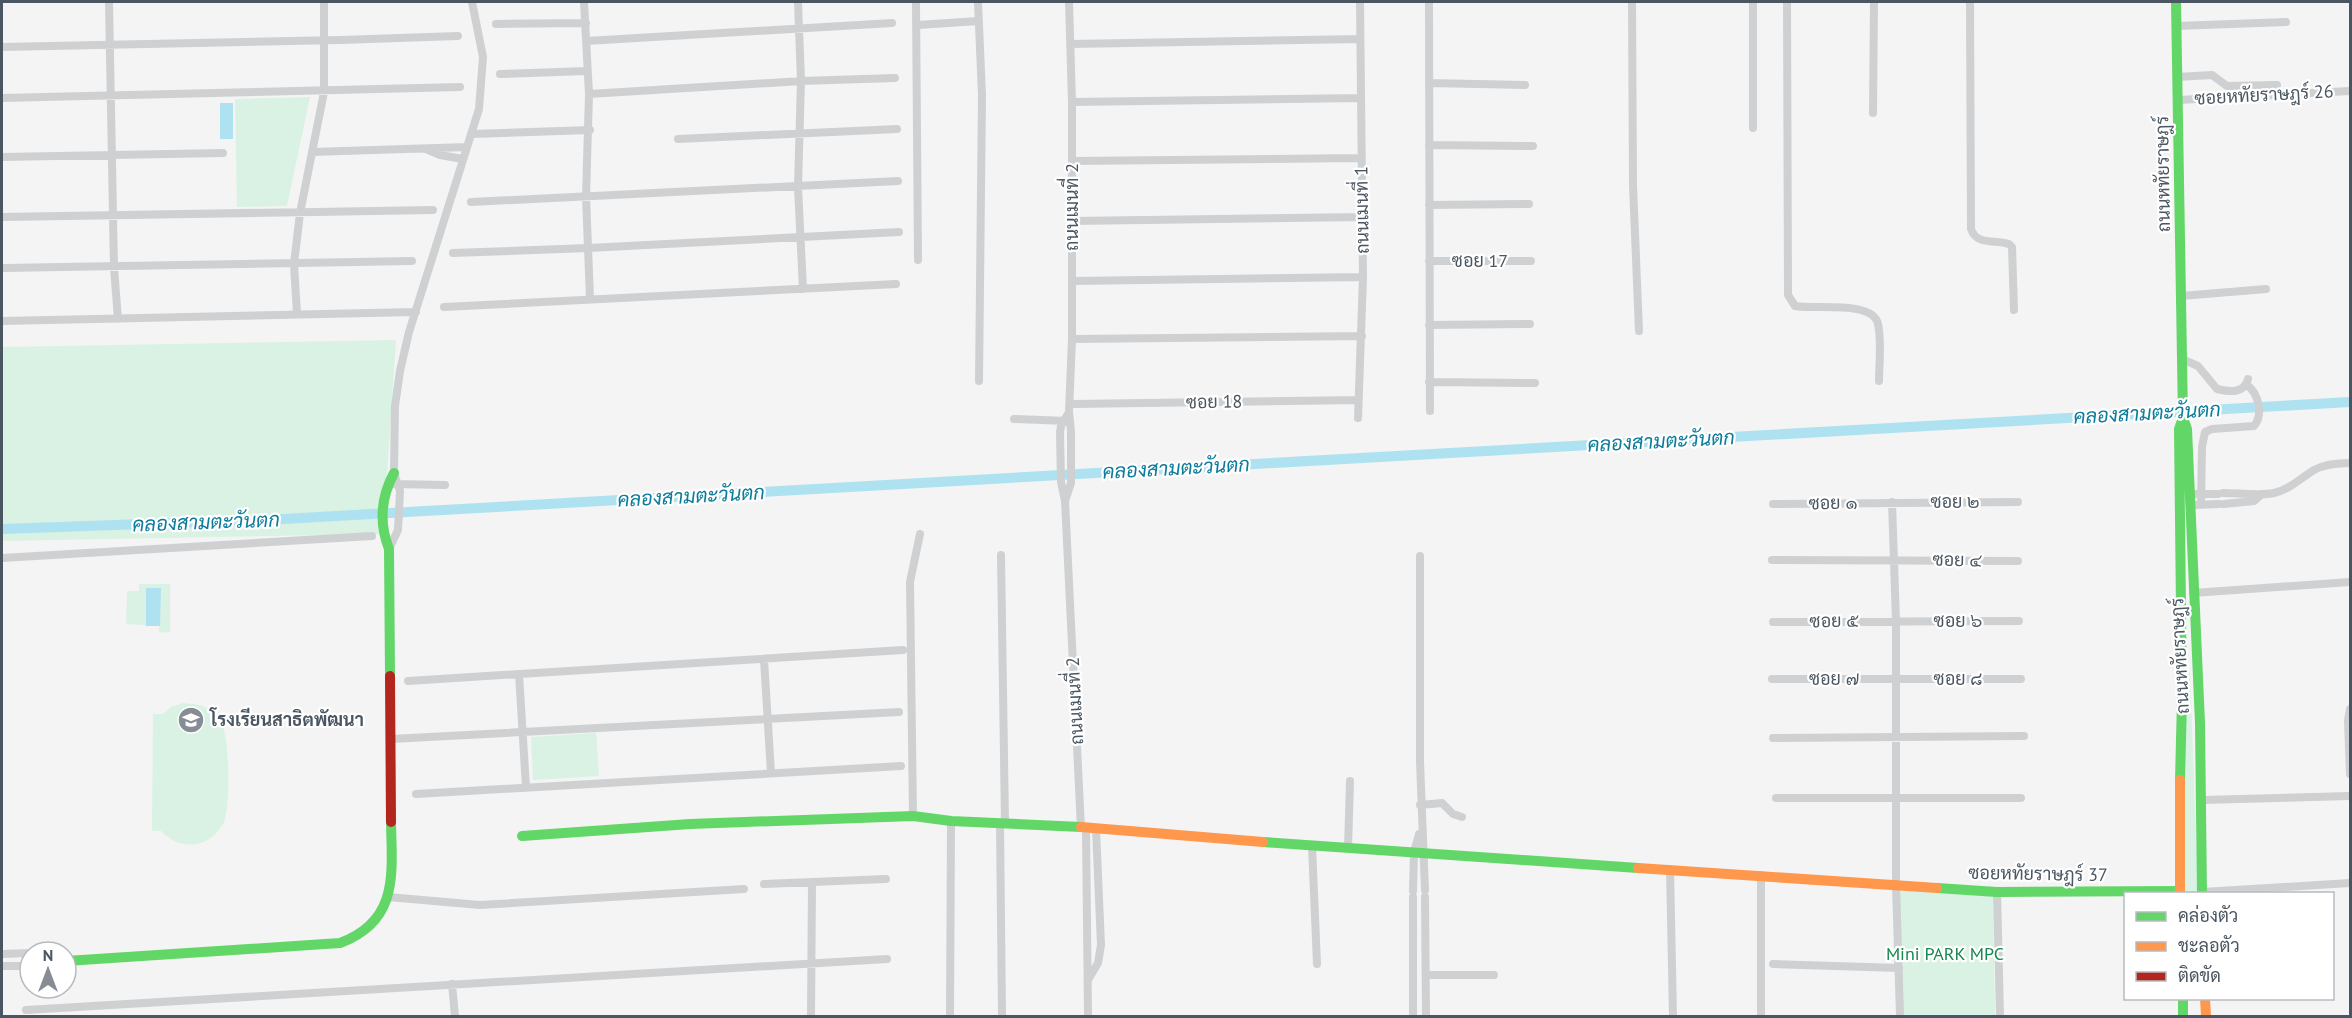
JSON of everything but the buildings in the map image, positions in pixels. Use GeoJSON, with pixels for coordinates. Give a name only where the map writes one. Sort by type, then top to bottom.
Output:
{"type":"FeatureCollection","features":[{"type":"Feature","properties":{"kind":"street"},"geometry":{"type":"LineString","coordinates":[[109,2],[114,268],[118,319]]}},
{"type":"Feature","properties":{"kind":"street"},"geometry":{"type":"LineString","coordinates":[[297,314],[294,264],[300,213],[324,92],[324,2]]}},
{"type":"Feature","properties":{"kind":"street"},"geometry":{"type":"LineString","coordinates":[[378,535],[392,488],[395,406],[405,351],[479,109],[483,57],[472,2]]}},
{"type":"Feature","properties":{"kind":"street"},"geometry":{"type":"LineString","coordinates":[[584,2],[590,130],[586,196],[590,299]]}},
{"type":"Feature","properties":{"kind":"street"},"geometry":{"type":"LineString","coordinates":[[798,2],[801,81],[798,187],[803,289]]}},
{"type":"Feature","properties":{"kind":"street"},"geometry":{"type":"LineString","coordinates":[[916,2],[918,25],[918,260]]}},
{"type":"Feature","properties":{"kind":"street"},"geometry":{"type":"LineString","coordinates":[[978,2],[982,95],[979,381]]}},
{"type":"Feature","properties":{"kind":"street","name":"ถนนเมนที่ 2"},"geometry":{"type":"LineString","coordinates":[[1065,501],[1071,479],[1068,414],[1072,339],[1070,2]]}},
{"type":"Feature","properties":{"kind":"street","name":"ถนนเมนที่ 1"},"geometry":{"type":"LineString","coordinates":[[1358,418],[1363,277],[1360,2]]}},
{"type":"Feature","properties":{"kind":"street"},"geometry":{"type":"LineString","coordinates":[[1428,2],[1430,411]]}},
{"type":"Feature","properties":{"kind":"street"},"geometry":{"type":"LineString","coordinates":[[1632,2],[1633,185],[1639,331]]}},
{"type":"Feature","properties":{"kind":"street"},"geometry":{"type":"LineString","coordinates":[[1753,2],[1753,128]]}},
{"type":"Feature","properties":{"kind":"street"},"geometry":{"type":"LineString","coordinates":[[1787,2],[1788,295],[1795,306],[1861,309],[1874,316],[1878,323],[1879,335],[1879,381]]}},
{"type":"Feature","properties":{"kind":"street"},"geometry":{"type":"LineString","coordinates":[[1873,112],[1874,2]]}},
{"type":"Feature","properties":{"kind":"street"},"geometry":{"type":"LineString","coordinates":[[1970,2],[1971,229],[1978,240],[2009,243],[2012,248],[2014,310]]}},
{"type":"Feature","properties":{"kind":"street","name":"ถนนหทัยราษฎร์"},"geometry":{"type":"LineString","coordinates":[[2176,2],[2182,418],[2187,429],[2184,459],[2180,892]]}},
{"type":"Feature","properties":{"kind":"street"},"geometry":{"type":"LineString","coordinates":[[918,25],[978,21]]}},
{"type":"Feature","properties":{"kind":"street"},"geometry":{"type":"LineString","coordinates":[[496,24],[586,22]]}},
{"type":"Feature","properties":{"kind":"street"},"geometry":{"type":"LineString","coordinates":[[2176,26],[2286,22]]}},
{"type":"Feature","properties":{"kind":"street"},"geometry":{"type":"LineString","coordinates":[[586,41],[892,23]]}},
{"type":"Feature","properties":{"kind":"street"},"geometry":{"type":"LineString","coordinates":[[2,47],[458,36]]}},
{"type":"Feature","properties":{"kind":"street"},"geometry":{"type":"LineString","coordinates":[[1071,44],[1360,39]]}},
{"type":"Feature","properties":{"kind":"street"},"geometry":{"type":"LineString","coordinates":[[500,74],[587,71]]}},
{"type":"Feature","properties":{"kind":"street"},"geometry":{"type":"LineString","coordinates":[[2177,77],[2212,75],[2227,86],[2277,85]]}},
{"type":"Feature","properties":{"kind":"street"},"geometry":{"type":"LineString","coordinates":[[589,94],[801,81],[895,78]]}},
{"type":"Feature","properties":{"kind":"street"},"geometry":{"type":"LineString","coordinates":[[1429,83],[1525,86]]}},
{"type":"Feature","properties":{"kind":"street"},"geometry":{"type":"LineString","coordinates":[[2,98],[460,87]]}},
{"type":"Feature","properties":{"kind":"street","name":"ซอยหทัยราษฎร์ 26"},"geometry":{"type":"LineString","coordinates":[[2178,100],[2350,91]]}},
{"type":"Feature","properties":{"kind":"street"},"geometry":{"type":"LineString","coordinates":[[1072,102],[1361,98]]}},
{"type":"Feature","properties":{"kind":"street"},"geometry":{"type":"LineString","coordinates":[[678,139],[897,129]]}},
{"type":"Feature","properties":{"kind":"street"},"geometry":{"type":"LineString","coordinates":[[471,134],[590,130]]}},
{"type":"Feature","properties":{"kind":"street"},"geometry":{"type":"LineString","coordinates":[[1429,145],[1533,146]]}},
{"type":"Feature","properties":{"kind":"street"},"geometry":{"type":"LineString","coordinates":[[312,152],[467,147]]}},
{"type":"Feature","properties":{"kind":"street"},"geometry":{"type":"LineString","coordinates":[[424,149],[463,159]]}},
{"type":"Feature","properties":{"kind":"street"},"geometry":{"type":"LineString","coordinates":[[2,157],[112,157],[223,153]]}},
{"type":"Feature","properties":{"kind":"street"},"geometry":{"type":"LineString","coordinates":[[1072,161],[1361,158]]}},
{"type":"Feature","properties":{"kind":"street"},"geometry":{"type":"LineString","coordinates":[[471,202],[898,181]]}},
{"type":"Feature","properties":{"kind":"street"},"geometry":{"type":"LineString","coordinates":[[1429,205],[1529,204]]}},
{"type":"Feature","properties":{"kind":"street"},"geometry":{"type":"LineString","coordinates":[[2,217],[433,210]]}},
{"type":"Feature","properties":{"kind":"street"},"geometry":{"type":"LineString","coordinates":[[1072,221],[1362,217]]}},
{"type":"Feature","properties":{"kind":"street"},"geometry":{"type":"LineString","coordinates":[[453,253],[899,232]]}},
{"type":"Feature","properties":{"kind":"street"},"geometry":{"type":"LineString","coordinates":[[2,268],[114,268],[412,261]]}},
{"type":"Feature","properties":{"kind":"street","name":"ซอย 17"},"geometry":{"type":"LineString","coordinates":[[1429,261],[1531,261]]}},
{"type":"Feature","properties":{"kind":"street"},"geometry":{"type":"LineString","coordinates":[[1072,281],[1363,277]]}},
{"type":"Feature","properties":{"kind":"street"},"geometry":{"type":"LineString","coordinates":[[444,307],[896,284]]}},
{"type":"Feature","properties":{"kind":"street"},"geometry":{"type":"LineString","coordinates":[[2181,296],[2266,290]]}},
{"type":"Feature","properties":{"kind":"street"},"geometry":{"type":"LineString","coordinates":[[2,321],[416,312]]}},
{"type":"Feature","properties":{"kind":"street"},"geometry":{"type":"LineString","coordinates":[[1429,325],[1530,324]]}},
{"type":"Feature","properties":{"kind":"street"},"geometry":{"type":"LineString","coordinates":[[1072,339],[1362,336]]}},
{"type":"Feature","properties":{"kind":"street"},"geometry":{"type":"LineString","coordinates":[[2182,359],[2198,366],[2217,389],[2236,392],[2248,382],[2257,397],[2258,421],[2254,426],[2212,429],[2205,432],[2202,447],[2201,494]]}},
{"type":"Feature","properties":{"kind":"street"},"geometry":{"type":"LineString","coordinates":[[1429,382],[1535,382]]}},
{"type":"Feature","properties":{"kind":"street","name":"ซอย 18"},"geometry":{"type":"LineString","coordinates":[[1014,419],[1068,414],[1358,400]]}},
{"type":"Feature","properties":{"kind":"street","name":"ถนนเมนที่ 2"},"geometry":{"type":"LineString","coordinates":[[1068,414],[1060,432],[1060,479],[1065,501],[1087,829]]}},
{"type":"Feature","properties":{"kind":"street","name":"ถนนหทัยราษฎร์"},"geometry":{"type":"LineString","coordinates":[[2184,459],[2193,501],[2193,593],[2202,800],[2202,892]]}},
{"type":"Feature","properties":{"kind":"street"},"geometry":{"type":"LineString","coordinates":[[2193,501],[2221,504],[2254,501],[2261,495],[2283,490],[2322,467],[2350,463]]}},
{"type":"Feature","properties":{"kind":"street"},"geometry":{"type":"LineString","coordinates":[[392,488],[445,485]]}},
{"type":"Feature","properties":{"kind":"street"},"geometry":{"type":"LineString","coordinates":[[78,960],[340,943],[353,939],[371,927],[380,916],[392,880],[391,739],[388,680],[389,549],[398,530],[392,488]]}},
{"type":"Feature","properties":{"kind":"street"},"geometry":{"type":"LineString","coordinates":[[2193,501],[2201,494],[2250,492],[2261,495]]}},
{"type":"Feature","properties":{"kind":"street"},"geometry":{"type":"LineString","coordinates":[[1892,502],[1896,621],[1896,885],[1900,1017]]}},
{"type":"Feature","properties":{"kind":"street","name":"ซอย ๒"},"geometry":{"type":"LineString","coordinates":[[1892,502],[2018,502]]}},
{"type":"Feature","properties":{"kind":"street","name":"ซอย ๑"},"geometry":{"type":"LineString","coordinates":[[1773,504],[1892,502]]}},
{"type":"Feature","properties":{"kind":"street"},"geometry":{"type":"LineString","coordinates":[[913,816],[910,582],[920,534]]}},
{"type":"Feature","properties":{"kind":"street"},"geometry":{"type":"LineString","coordinates":[[378,535],[389,549]]}},
{"type":"Feature","properties":{"kind":"street"},"geometry":{"type":"LineString","coordinates":[[2,558],[378,535]]}},
{"type":"Feature","properties":{"kind":"street"},"geometry":{"type":"LineString","coordinates":[[1001,555],[1002,1017]]}},
{"type":"Feature","properties":{"kind":"street"},"geometry":{"type":"LineString","coordinates":[[1413,1017],[1413,894],[1421,830],[1420,556]]}},
{"type":"Feature","properties":{"kind":"street","name":"ซอย ๔"},"geometry":{"type":"LineString","coordinates":[[1772,560],[2018,561]]}},
{"type":"Feature","properties":{"kind":"street"},"geometry":{"type":"LineString","coordinates":[[2193,593],[2350,582]]}},
{"type":"Feature","properties":{"kind":"street","name":"ซอย ๖"},"geometry":{"type":"LineString","coordinates":[[1896,621],[2019,621]]}},
{"type":"Feature","properties":{"kind":"street","name":"ซอย ๕"},"geometry":{"type":"LineString","coordinates":[[1773,622],[1896,621]]}},
{"type":"Feature","properties":{"kind":"street"},"geometry":{"type":"LineString","coordinates":[[408,681],[903,650]]}},
{"type":"Feature","properties":{"kind":"street"},"geometry":{"type":"LineString","coordinates":[[764,659],[771,773]]}},
{"type":"Feature","properties":{"kind":"street"},"geometry":{"type":"LineString","coordinates":[[519,674],[526,787]]}},
{"type":"Feature","properties":{"kind":"street","name":"ซอย ๘"},"geometry":{"type":"LineString","coordinates":[[1896,680],[2020,679]]}},
{"type":"Feature","properties":{"kind":"street","name":"ซอย ๗"},"geometry":{"type":"LineString","coordinates":[[1772,680],[1896,680]]}},
{"type":"Feature","properties":{"kind":"street"},"geometry":{"type":"LineString","coordinates":[[2350,709],[2348,722],[2350,774]]}},
{"type":"Feature","properties":{"kind":"street"},"geometry":{"type":"LineString","coordinates":[[391,739],[768,717],[899,712]]}},
{"type":"Feature","properties":{"kind":"street"},"geometry":{"type":"LineString","coordinates":[[1773,738],[2024,736]]}},
{"type":"Feature","properties":{"kind":"street"},"geometry":{"type":"LineString","coordinates":[[416,794],[901,766]]}},
{"type":"Feature","properties":{"kind":"street"},"geometry":{"type":"LineString","coordinates":[[1348,848],[1350,781]]}},
{"type":"Feature","properties":{"kind":"street"},"geometry":{"type":"LineString","coordinates":[[2202,800],[2350,796]]}},
{"type":"Feature","properties":{"kind":"street"},"geometry":{"type":"LineString","coordinates":[[1776,798],[2020,798]]}},
{"type":"Feature","properties":{"kind":"street"},"geometry":{"type":"LineString","coordinates":[[1420,805],[1442,803],[1454,814],[1462,817]]}},
{"type":"Feature","properties":{"kind":"street","name":"ซอยหทัยราษฎร์ 37"},"geometry":{"type":"LineString","coordinates":[[522,836],[690,824],[913,816],[951,821],[1131,830],[1312,846],[1997,892],[2180,892]]}},
{"type":"Feature","properties":{"kind":"street"},"geometry":{"type":"LineString","coordinates":[[950,1017],[951,821]]}},
{"type":"Feature","properties":{"kind":"street"},"geometry":{"type":"LineString","coordinates":[[1087,829],[1101,945],[1098,963],[1088,982]]}},
{"type":"Feature","properties":{"kind":"street"},"geometry":{"type":"LineString","coordinates":[[1087,829],[1088,1017]]}},
{"type":"Feature","properties":{"kind":"street"},"geometry":{"type":"LineString","coordinates":[[1312,846],[1317,964]]}},
{"type":"Feature","properties":{"kind":"street"},"geometry":{"type":"LineString","coordinates":[[1419,853],[1425,894],[1426,1017]]}},
{"type":"Feature","properties":{"kind":"street"},"geometry":{"type":"LineString","coordinates":[[1670,869],[1673,1017]]}},
{"type":"Feature","properties":{"kind":"street"},"geometry":{"type":"LineString","coordinates":[[1761,875],[1761,1017]]}},
{"type":"Feature","properties":{"kind":"street"},"geometry":{"type":"LineString","coordinates":[[764,884],[886,879]]}},
{"type":"Feature","properties":{"kind":"street"},"geometry":{"type":"LineString","coordinates":[[812,882],[812,1017]]}},
{"type":"Feature","properties":{"kind":"street"},"geometry":{"type":"LineString","coordinates":[[2217,892],[2350,883]]}},
{"type":"Feature","properties":{"kind":"street"},"geometry":{"type":"LineString","coordinates":[[388,897],[480,904],[744,889]]}},
{"type":"Feature","properties":{"kind":"street"},"geometry":{"type":"LineString","coordinates":[[1997,892],[2000,1017]]}},
{"type":"Feature","properties":{"kind":"street"},"geometry":{"type":"LineString","coordinates":[[2,954],[18,953]]}},
{"type":"Feature","properties":{"kind":"street"},"geometry":{"type":"LineString","coordinates":[[26,1010],[887,958]]}},
{"type":"Feature","properties":{"kind":"street"},"geometry":{"type":"LineString","coordinates":[[1773,964],[1899,968]]}},
{"type":"Feature","properties":{"kind":"street"},"geometry":{"type":"LineString","coordinates":[[2,966],[18,966]]}},
{"type":"Feature","properties":{"kind":"street"},"geometry":{"type":"LineString","coordinates":[[1426,975],[1494,975]]}},
{"type":"Feature","properties":{"kind":"street"},"geometry":{"type":"LineString","coordinates":[[452,984],[455,1017]]}},
{"type":"Feature","properties":{"kind":"street"},"geometry":{"type":"LineString","coordinates":[[2183,1000],[2183,1017]]}},
{"type":"Feature","properties":{"kind":"street"},"geometry":{"type":"LineString","coordinates":[[2205,1000],[2206,1017]]}},
{"type":"Feature","properties":{"kind":"street"},"geometry":{"type":"LineString","coordinates":[[97,1007],[98,1017]]}},
{"type":"Feature","properties":{"kind":"green space"},"geometry":{"type":"Polygon","coordinates":[[[310,97],[287,206],[237,207],[235,99],[310,97]]]}},
{"type":"Feature","properties":{"kind":"green space"},"geometry":{"type":"Polygon","coordinates":[[[396,340],[383,534],[2,541],[2,347],[396,340]]]}},
{"type":"Feature","properties":{"kind":"green space"},"geometry":{"type":"Polygon","coordinates":[[[139,584],[170,584],[170,632],[159,633],[159,626],[126,624],[127,591],[139,591],[139,584]]]}},
{"type":"Feature","properties":{"kind":"green space"},"geometry":{"type":"Polygon","coordinates":[[[2190,672],[2198,892],[2185,892],[2185,674],[2190,672]]]}},
{"type":"Feature","properties":{"kind":"green space"},"geometry":{"type":"Polygon","coordinates":[[[183,703],[194,704],[213,711],[220,719],[226,739],[228,788],[226,816],[217,832],[210,838],[194,844],[177,842],[161,831],[152,831],[153,714],[163,714],[171,707],[183,703]]]}},
{"type":"Feature","properties":{"kind":"green space"},"geometry":{"type":"Polygon","coordinates":[[[596,733],[599,776],[533,780],[531,737],[596,733]]]}},
{"type":"Feature","properties":{"kind":"green space","name":"Mini PARK MPC"},"geometry":{"type":"Polygon","coordinates":[[[1897,888],[1993,892],[1995,1016],[1897,1016],[1897,888]]]}},
{"type":"Feature","properties":{"kind":"water"},"geometry":{"type":"Polygon","coordinates":[[[220,103],[233,103],[233,139],[220,139],[220,103]]]}},
{"type":"Feature","properties":{"kind":"water"},"geometry":{"type":"Polygon","coordinates":[[[146,588],[161,588],[160,626],[146,626],[146,588]]]}},
{"type":"Feature","properties":{"kind":"waterway","name":"คลองสามตะวันตก"},"geometry":{"type":"LineString","coordinates":[[2,529],[283,519],[2350,402]]}},
{"type":"Feature","properties":{"kind":"traffic: fast"},"geometry":{"type":"LineString","coordinates":[[2176,2],[2183,418],[2179,429],[2182,700],[2180,780]]}},
{"type":"Feature","properties":{"kind":"traffic: fast"},"geometry":{"type":"LineString","coordinates":[[2183,418],[2187,429],[2200,723],[2202,892]]}},
{"type":"Feature","properties":{"kind":"traffic: fast"},"geometry":{"type":"LineString","coordinates":[[390,676],[389,549],[384,530],[383,510],[386,491],[394,473]]}},
{"type":"Feature","properties":{"kind":"traffic: fast"},"geometry":{"type":"LineString","coordinates":[[522,836],[690,824],[913,816],[951,821],[1081,827]]}},
{"type":"Feature","properties":{"kind":"traffic: fast"},"geometry":{"type":"LineString","coordinates":[[78,960],[340,943],[359,934],[373,922],[382,909],[391,877],[391,822]]}},
{"type":"Feature","properties":{"kind":"traffic: fast"},"geometry":{"type":"LineString","coordinates":[[1263,842],[1638,868]]}},
{"type":"Feature","properties":{"kind":"traffic: fast"},"geometry":{"type":"LineString","coordinates":[[1937,888],[1997,892],[2180,891]]}},
{"type":"Feature","properties":{"kind":"traffic: fast"},"geometry":{"type":"LineString","coordinates":[[2183,1000],[2183,1016]]}},
{"type":"Feature","properties":{"kind":"traffic: slow"},"geometry":{"type":"LineString","coordinates":[[2180,780],[2180,892]]}},
{"type":"Feature","properties":{"kind":"traffic: slow"},"geometry":{"type":"LineString","coordinates":[[1081,827],[1263,842]]}},
{"type":"Feature","properties":{"kind":"traffic: slow"},"geometry":{"type":"LineString","coordinates":[[1638,868],[1937,888]]}},
{"type":"Feature","properties":{"kind":"traffic: slow"},"geometry":{"type":"LineString","coordinates":[[2205,1000],[2206,1016]]}},
{"type":"Feature","properties":{"kind":"traffic: jam"},"geometry":{"type":"LineString","coordinates":[[390,676],[391,822]]}},
{"type":"Feature","properties":{"kind":"place","name":"โรงเรียนสาธิตพัฒนา"},"geometry":{"type":"Point","coordinates":[191,720]}}]}
